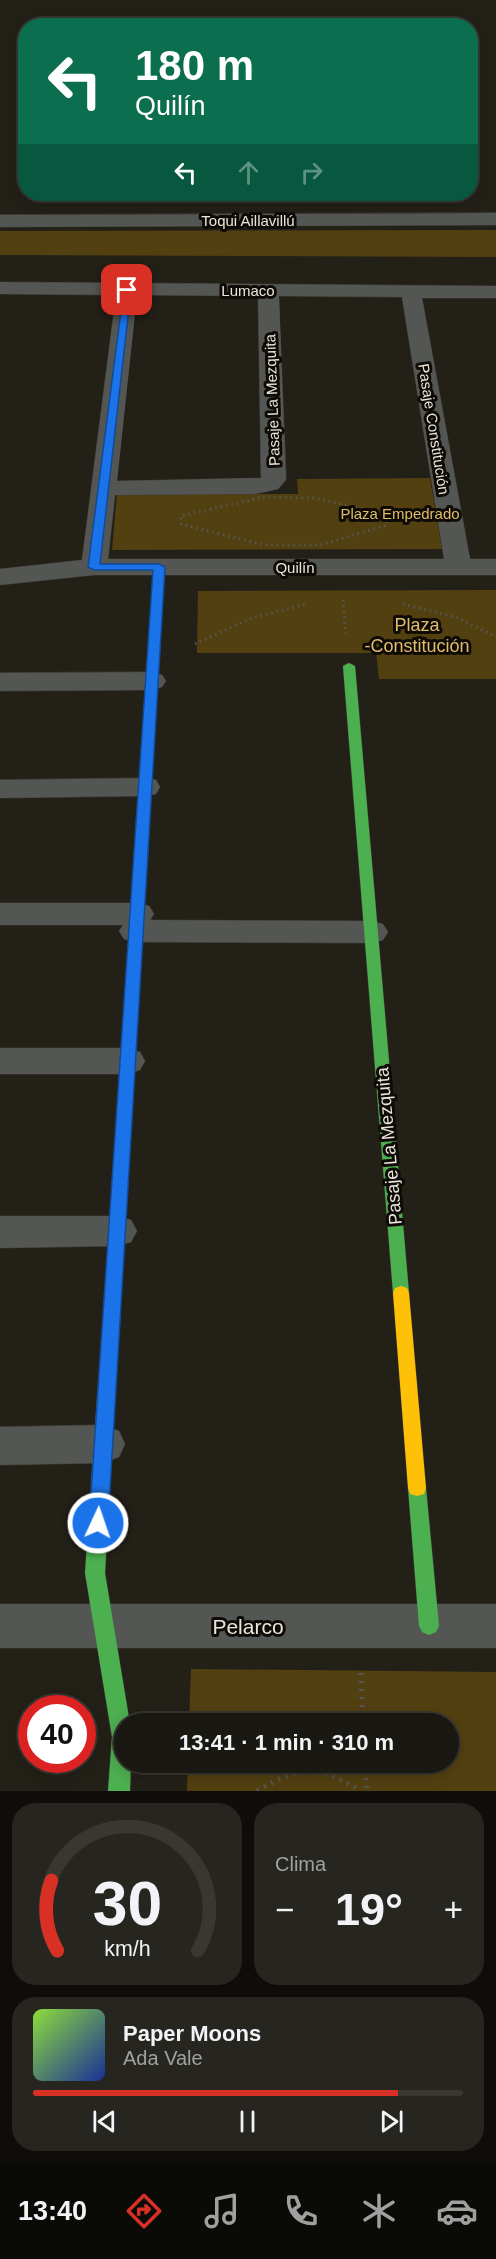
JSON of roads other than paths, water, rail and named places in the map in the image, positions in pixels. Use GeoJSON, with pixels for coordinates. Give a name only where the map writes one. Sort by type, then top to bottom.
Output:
{"type":"FeatureCollection","features":[{"type":"Feature","properties":{"kind":"street","name":"Toqui Aillavillú"},"geometry":{"type":"LineString","coordinates":[[0,221],[496,219]]}},
{"type":"Feature","properties":{"kind":"street","name":"Lumaco"},"geometry":{"type":"LineString","coordinates":[[0,288],[496,292]]}},
{"type":"Feature","properties":{"kind":"street"},"geometry":{"type":"LineString","coordinates":[[94,567],[127,290]]}},
{"type":"Feature","properties":{"kind":"street","name":"Pasaje La Mezquita"},"geometry":{"type":"LineString","coordinates":[[103,488],[255,487],[269,484],[274,480],[268,291]]}},
{"type":"Feature","properties":{"kind":"street","name":"Pasaje Constitución"},"geometry":{"type":"LineString","coordinates":[[411,292],[458,567]]}},
{"type":"Feature","properties":{"kind":"street","name":"Quilín"},"geometry":{"type":"LineString","coordinates":[[0,558],[94,567],[496,567]]}},
{"type":"Feature","properties":{"kind":"street","name":"Quilín"},"geometry":{"type":"LineString","coordinates":[[0,577],[94,567]]}},
{"type":"Feature","properties":{"kind":"street"},"geometry":{"type":"LineString","coordinates":[[119,1791],[122,1737],[95,1573],[159,567]]}},
{"type":"Feature","properties":{"kind":"street","name":"Pasaje La Mezquita"},"geometry":{"type":"LineString","coordinates":[[349,666],[429,1626]]}},
{"type":"Feature","properties":{"kind":"street"},"geometry":{"type":"LineString","coordinates":[[0,682],[152,674]]}},
{"type":"Feature","properties":{"kind":"street"},"geometry":{"type":"LineString","coordinates":[[0,789],[145,787]]}},
{"type":"Feature","properties":{"kind":"street"},"geometry":{"type":"LineString","coordinates":[[0,914],[371,932]]}},
{"type":"Feature","properties":{"kind":"street"},"geometry":{"type":"LineString","coordinates":[[0,1061],[128,1061]]}},
{"type":"Feature","properties":{"kind":"street"},"geometry":{"type":"LineString","coordinates":[[0,1232],[117,1230]]}},
{"type":"Feature","properties":{"kind":"street"},"geometry":{"type":"LineString","coordinates":[[0,1446],[103,1444]]}},
{"type":"Feature","properties":{"kind":"street","name":"Pelarco"},"geometry":{"type":"LineString","coordinates":[[0,1626],[496,1626]]}},
{"type":"Feature","properties":{"kind":"park label","name":"Plaza Empedrado"},"geometry":{"type":"Point","coordinates":[400,513]}},
{"type":"Feature","properties":{"kind":"park label","name":"Plaza -Constitución"},"geometry":{"type":"Point","coordinates":[417,635]}}]}
